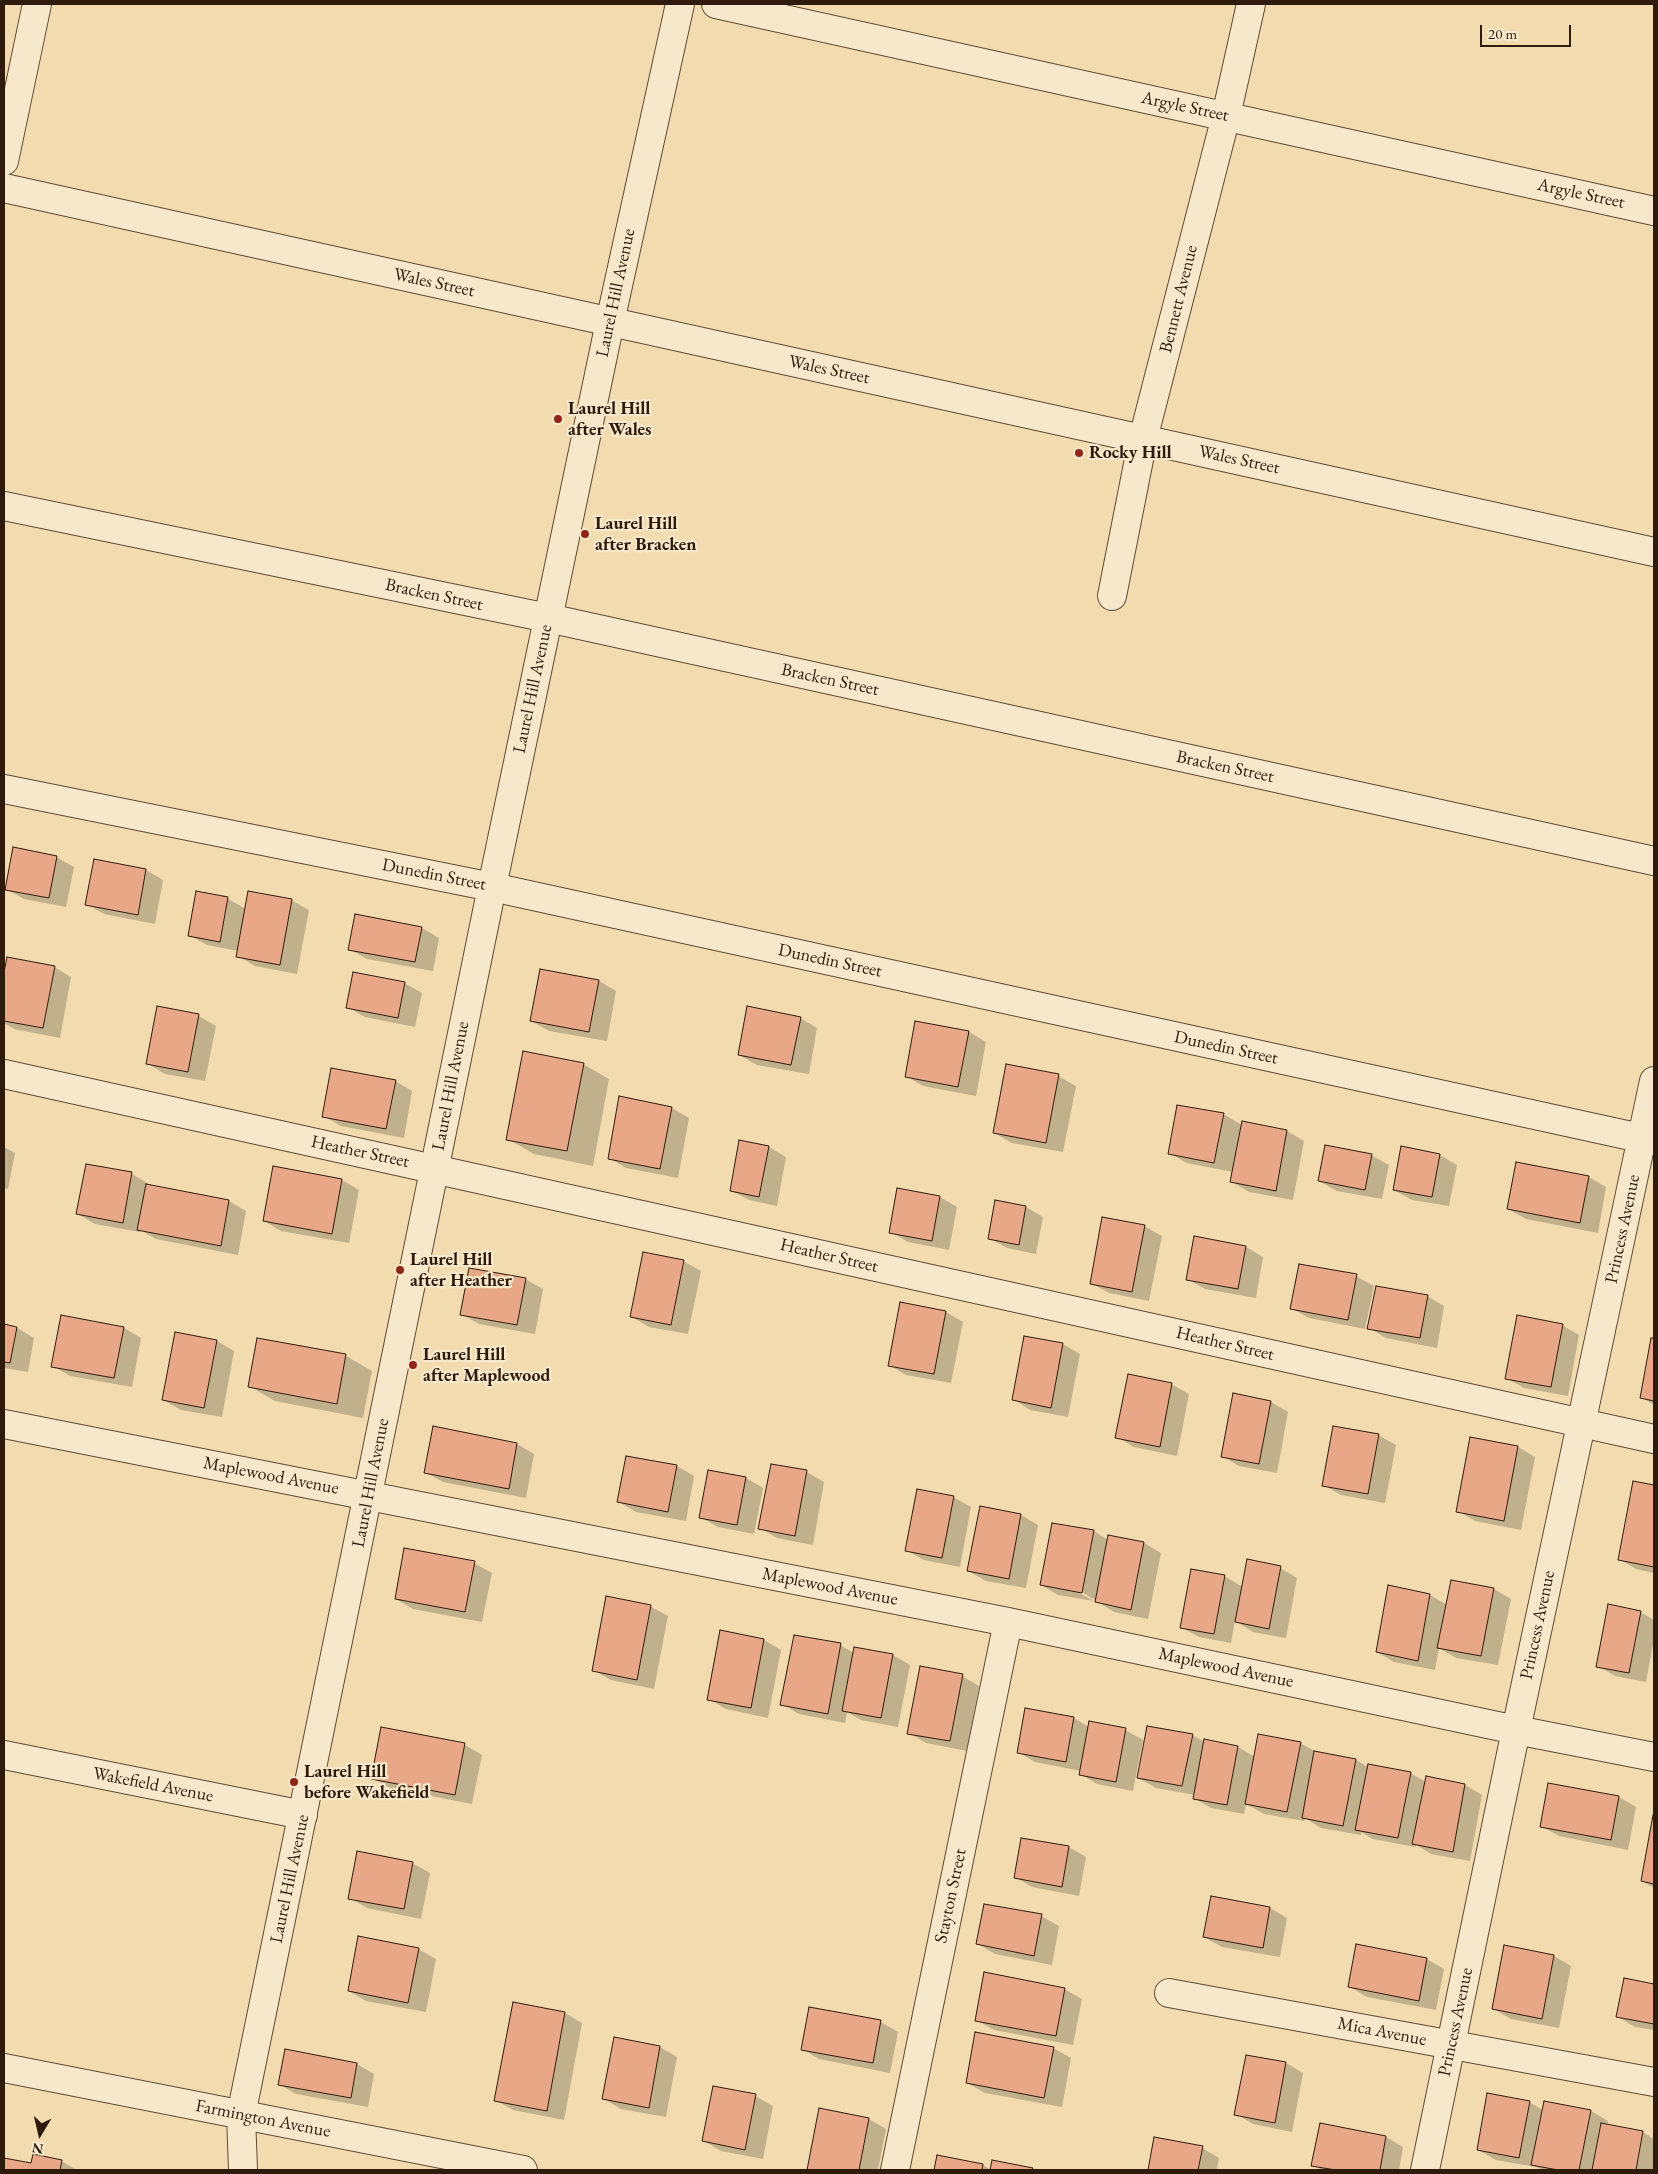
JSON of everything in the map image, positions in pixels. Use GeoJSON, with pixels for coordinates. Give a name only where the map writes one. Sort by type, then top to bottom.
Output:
{"type":"FeatureCollection","features":[{"type":"Feature","properties":{"kind":"street"},"geometry":{"type":"LineString","coordinates":[[4,161],[37,4]]}},
{"type":"Feature","properties":{"kind":"street","name":"Laurel Hill Avenue"},"geometry":{"type":"LineString","coordinates":[[243,2170],[241,2115],[492,887],[610,322],[680,4]]}},
{"type":"Feature","properties":{"kind":"street","name":"Argyle Street"},"geometry":{"type":"LineString","coordinates":[[716,4],[1654,211]]}},
{"type":"Feature","properties":{"kind":"street","name":"Bennett Avenue"},"geometry":{"type":"LineString","coordinates":[[1112,596],[1142,439],[1226,116],[1251,4]]}},
{"type":"Feature","properties":{"kind":"street","name":"Wales Street"},"geometry":{"type":"LineString","coordinates":[[4,188],[1654,552]]}},
{"type":"Feature","properties":{"kind":"street","name":"Bracken Street"},"geometry":{"type":"LineString","coordinates":[[4,506],[548,618],[1654,861]]}},
{"type":"Feature","properties":{"kind":"street","name":"Dunedin Street"},"geometry":{"type":"LineString","coordinates":[[4,789],[492,887],[1648,1140]]}},
{"type":"Feature","properties":{"kind":"street","name":"Heather Street"},"geometry":{"type":"LineString","coordinates":[[4,1074],[1654,1439]]}},
{"type":"Feature","properties":{"kind":"street","name":"Princess Avenue"},"geometry":{"type":"LineString","coordinates":[[1426,2170],[1516,1730],[1582,1423],[1648,1140],[1654,1081]]}},
{"type":"Feature","properties":{"kind":"street","name":"Maplewood Avenue"},"geometry":{"type":"LineString","coordinates":[[4,1424],[1008,1622],[1516,1730],[1654,1757]]}},
{"type":"Feature","properties":{"kind":"street","name":"Stayton Street"},"geometry":{"type":"LineString","coordinates":[[895,2170],[1008,1622]]}},
{"type":"Feature","properties":{"kind":"street","name":"Wakefield Avenue"},"geometry":{"type":"LineString","coordinates":[[4,1755],[303,1815]]}},
{"type":"Feature","properties":{"kind":"street","name":"Mica Avenue"},"geometry":{"type":"LineString","coordinates":[[1170,1993],[1654,2082]]}},
{"type":"Feature","properties":{"kind":"street","name":"Farmington Avenue"},"geometry":{"type":"LineString","coordinates":[[4,2068],[523,2170]]}},
{"type":"Feature","properties":{"kind":"building"},"geometry":{"type":"Polygon","coordinates":[[[13,847],[57,856],[49,898],[5,890],[13,847]]]}},
{"type":"Feature","properties":{"kind":"building"},"geometry":{"type":"Polygon","coordinates":[[[94,859],[146,869],[138,915],[85,905],[94,859]]]}},
{"type":"Feature","properties":{"kind":"building"},"geometry":{"type":"Polygon","coordinates":[[[196,891],[228,897],[220,942],[188,936],[196,891]]]}},
{"type":"Feature","properties":{"kind":"building"},"geometry":{"type":"Polygon","coordinates":[[[248,891],[292,899],[280,965],[236,957],[248,891]]]}},
{"type":"Feature","properties":{"kind":"building"},"geometry":{"type":"Polygon","coordinates":[[[355,914],[422,927],[415,962],[348,950],[355,914]]]}},
{"type":"Feature","properties":{"kind":"building"},"geometry":{"type":"Polygon","coordinates":[[[7,957],[55,966],[43,1028],[4,1021],[4,972],[7,957]]]}},
{"type":"Feature","properties":{"kind":"building"},"geometry":{"type":"Polygon","coordinates":[[[540,969],[599,980],[589,1032],[530,1021],[540,969]]]}},
{"type":"Feature","properties":{"kind":"building"},"geometry":{"type":"Polygon","coordinates":[[[353,972],[405,982],[398,1018],[346,1008],[353,972]]]}},
{"type":"Feature","properties":{"kind":"building"},"geometry":{"type":"Polygon","coordinates":[[[157,1006],[199,1014],[188,1072],[146,1064],[157,1006]]]}},
{"type":"Feature","properties":{"kind":"building"},"geometry":{"type":"Polygon","coordinates":[[[747,1006],[801,1017],[791,1065],[738,1055],[747,1006]]]}},
{"type":"Feature","properties":{"kind":"building"},"geometry":{"type":"Polygon","coordinates":[[[915,1021],[969,1031],[958,1087],[905,1077],[915,1021]]]}},
{"type":"Feature","properties":{"kind":"building"},"geometry":{"type":"Polygon","coordinates":[[[523,1051],[584,1063],[567,1151],[506,1140],[523,1051]]]}},
{"type":"Feature","properties":{"kind":"building"},"geometry":{"type":"Polygon","coordinates":[[[1006,1064],[1059,1074],[1046,1143],[993,1133],[1006,1064]]]}},
{"type":"Feature","properties":{"kind":"building"},"geometry":{"type":"Polygon","coordinates":[[[331,1068],[396,1080],[386,1129],[322,1117],[331,1068]]]}},
{"type":"Feature","properties":{"kind":"building"},"geometry":{"type":"Polygon","coordinates":[[[619,1096],[672,1107],[660,1169],[608,1159],[619,1096]]]}},
{"type":"Feature","properties":{"kind":"building"},"geometry":{"type":"Polygon","coordinates":[[[1177,1105],[1224,1113],[1214,1163],[1168,1154],[1177,1105]]]}},
{"type":"Feature","properties":{"kind":"building"},"geometry":{"type":"Polygon","coordinates":[[[1242,1121],[1287,1130],[1276,1191],[1230,1182],[1242,1121]]]}},
{"type":"Feature","properties":{"kind":"building"},"geometry":{"type":"Polygon","coordinates":[[[739,1140],[769,1146],[759,1197],[730,1191],[739,1140]]]}},
{"type":"Feature","properties":{"kind":"building"},"geometry":{"type":"Polygon","coordinates":[[[1325,1145],[1372,1154],[1365,1190],[1318,1181],[1325,1145]]]}},
{"type":"Feature","properties":{"kind":"building"},"geometry":{"type":"Polygon","coordinates":[[[1401,1146],[1440,1154],[1432,1197],[1393,1190],[1401,1146]]]}},
{"type":"Feature","properties":{"kind":"building"},"geometry":{"type":"Polygon","coordinates":[[[1516,1162],[1589,1176],[1580,1223],[1507,1209],[1516,1162]]]}},
{"type":"Feature","properties":{"kind":"building"},"geometry":{"type":"Polygon","coordinates":[[[86,1164],[132,1172],[123,1223],[76,1214],[86,1164]]]}},
{"type":"Feature","properties":{"kind":"building"},"geometry":{"type":"Polygon","coordinates":[[[273,1166],[342,1179],[332,1234],[263,1221],[273,1166]]]}},
{"type":"Feature","properties":{"kind":"building"},"geometry":{"type":"Polygon","coordinates":[[[146,1184],[229,1200],[221,1246],[137,1230],[146,1184]]]}},
{"type":"Feature","properties":{"kind":"building"},"geometry":{"type":"Polygon","coordinates":[[[897,1188],[940,1196],[932,1241],[889,1233],[897,1188]]]}},
{"type":"Feature","properties":{"kind":"building"},"geometry":{"type":"Polygon","coordinates":[[[995,1200],[1026,1206],[1019,1245],[988,1239],[995,1200]]]}},
{"type":"Feature","properties":{"kind":"building"},"geometry":{"type":"Polygon","coordinates":[[[1102,1217],[1145,1225],[1132,1292],[1090,1284],[1102,1217]]]}},
{"type":"Feature","properties":{"kind":"building"},"geometry":{"type":"Polygon","coordinates":[[[1194,1236],[1246,1246],[1238,1289],[1186,1280],[1194,1236]]]}},
{"type":"Feature","properties":{"kind":"building"},"geometry":{"type":"Polygon","coordinates":[[[643,1252],[684,1260],[671,1325],[630,1317],[643,1252]]]}},
{"type":"Feature","properties":{"kind":"building"},"geometry":{"type":"Polygon","coordinates":[[[1299,1264],[1357,1274],[1348,1320],[1290,1309],[1299,1264]]]}},
{"type":"Feature","properties":{"kind":"building"},"geometry":{"type":"Polygon","coordinates":[[[469,1268],[526,1278],[517,1325],[460,1315],[469,1268]]]}},
{"type":"Feature","properties":{"kind":"building"},"geometry":{"type":"Polygon","coordinates":[[[1376,1286],[1428,1295],[1420,1338],[1367,1329],[1376,1286]]]}},
{"type":"Feature","properties":{"kind":"building"},"geometry":{"type":"Polygon","coordinates":[[[900,1302],[946,1311],[934,1374],[888,1366],[900,1302]]]}},
{"type":"Feature","properties":{"kind":"building"},"geometry":{"type":"Polygon","coordinates":[[[61,1315],[124,1327],[114,1378],[51,1367],[61,1315]]]}},
{"type":"Feature","properties":{"kind":"building"},"geometry":{"type":"Polygon","coordinates":[[[1517,1315],[1563,1324],[1551,1387],[1505,1379],[1517,1315]]]}},
{"type":"Feature","properties":{"kind":"building"},"geometry":{"type":"Polygon","coordinates":[[[4,1324],[17,1327],[10,1363],[4,1362],[4,1324]]]}},
{"type":"Feature","properties":{"kind":"building"},"geometry":{"type":"Polygon","coordinates":[[[175,1332],[217,1340],[204,1408],[162,1400],[175,1332]]]}},
{"type":"Feature","properties":{"kind":"building"},"geometry":{"type":"Polygon","coordinates":[[[1024,1336],[1063,1343],[1051,1408],[1012,1400],[1024,1336]]]}},
{"type":"Feature","properties":{"kind":"building"},"geometry":{"type":"Polygon","coordinates":[[[257,1338],[346,1354],[337,1404],[248,1387],[257,1338]]]}},
{"type":"Feature","properties":{"kind":"building"},"geometry":{"type":"Polygon","coordinates":[[[1651,1338],[1654,1338],[1654,1401],[1640,1398],[1651,1338]]]}},
{"type":"Feature","properties":{"kind":"building"},"geometry":{"type":"Polygon","coordinates":[[[1128,1374],[1172,1383],[1160,1447],[1115,1438],[1128,1374]]]}},
{"type":"Feature","properties":{"kind":"building"},"geometry":{"type":"Polygon","coordinates":[[[1233,1393],[1271,1401],[1259,1464],[1221,1457],[1233,1393]]]}},
{"type":"Feature","properties":{"kind":"building"},"geometry":{"type":"Polygon","coordinates":[[[433,1426],[517,1443],[509,1489],[424,1473],[433,1426]]]}},
{"type":"Feature","properties":{"kind":"building"},"geometry":{"type":"Polygon","coordinates":[[[1333,1426],[1379,1434],[1368,1494],[1322,1486],[1333,1426]]]}},
{"type":"Feature","properties":{"kind":"building"},"geometry":{"type":"Polygon","coordinates":[[[1470,1437],[1518,1446],[1504,1521],[1456,1512],[1470,1437]]]}},
{"type":"Feature","properties":{"kind":"building"},"geometry":{"type":"Polygon","coordinates":[[[626,1456],[677,1465],[668,1512],[617,1502],[626,1456]]]}},
{"type":"Feature","properties":{"kind":"building"},"geometry":{"type":"Polygon","coordinates":[[[771,1464],[807,1470],[795,1536],[758,1529],[771,1464]]]}},
{"type":"Feature","properties":{"kind":"building"},"geometry":{"type":"Polygon","coordinates":[[[708,1470],[746,1477],[737,1525],[699,1518],[708,1470]]]}},
{"type":"Feature","properties":{"kind":"building"},"geometry":{"type":"Polygon","coordinates":[[[1633,1481],[1654,1485],[1654,1567],[1618,1560],[1633,1481]]]}},
{"type":"Feature","properties":{"kind":"building"},"geometry":{"type":"Polygon","coordinates":[[[917,1489],[954,1496],[942,1558],[905,1551],[917,1489]]]}},
{"type":"Feature","properties":{"kind":"building"},"geometry":{"type":"Polygon","coordinates":[[[980,1506],[1021,1514],[1009,1579],[967,1571],[980,1506]]]}},
{"type":"Feature","properties":{"kind":"building"},"geometry":{"type":"Polygon","coordinates":[[[1052,1523],[1094,1530],[1082,1593],[1040,1585],[1052,1523]]]}},
{"type":"Feature","properties":{"kind":"building"},"geometry":{"type":"Polygon","coordinates":[[[1108,1535],[1144,1542],[1131,1610],[1095,1602],[1108,1535]]]}},
{"type":"Feature","properties":{"kind":"building"},"geometry":{"type":"Polygon","coordinates":[[[404,1548],[475,1561],[465,1612],[395,1599],[404,1548]]]}},
{"type":"Feature","properties":{"kind":"building"},"geometry":{"type":"Polygon","coordinates":[[[1247,1559],[1281,1566],[1269,1629],[1235,1622],[1247,1559]]]}},
{"type":"Feature","properties":{"kind":"building"},"geometry":{"type":"Polygon","coordinates":[[[1191,1569],[1225,1575],[1214,1634],[1180,1628],[1191,1569]]]}},
{"type":"Feature","properties":{"kind":"building"},"geometry":{"type":"Polygon","coordinates":[[[1451,1580],[1494,1588],[1481,1656],[1437,1648],[1451,1580]]]}},
{"type":"Feature","properties":{"kind":"building"},"geometry":{"type":"Polygon","coordinates":[[[1388,1585],[1430,1594],[1418,1661],[1376,1652],[1388,1585]]]}},
{"type":"Feature","properties":{"kind":"building"},"geometry":{"type":"Polygon","coordinates":[[[606,1596],[651,1605],[637,1680],[592,1671],[606,1596]]]}},
{"type":"Feature","properties":{"kind":"building"},"geometry":{"type":"Polygon","coordinates":[[[1608,1604],[1641,1611],[1629,1673],[1596,1667],[1608,1604]]]}},
{"type":"Feature","properties":{"kind":"building"},"geometry":{"type":"Polygon","coordinates":[[[720,1630],[764,1639],[751,1708],[707,1700],[720,1630]]]}},
{"type":"Feature","properties":{"kind":"building"},"geometry":{"type":"Polygon","coordinates":[[[794,1635],[841,1643],[828,1714],[780,1705],[794,1635]]]}},
{"type":"Feature","properties":{"kind":"building"},"geometry":{"type":"Polygon","coordinates":[[[854,1647],[893,1654],[881,1718],[842,1711],[854,1647]]]}},
{"type":"Feature","properties":{"kind":"building"},"geometry":{"type":"Polygon","coordinates":[[[920,1666],[963,1674],[950,1741],[907,1734],[920,1666]]]}},
{"type":"Feature","properties":{"kind":"building"},"geometry":{"type":"Polygon","coordinates":[[[1025,1708],[1074,1717],[1066,1762],[1017,1753],[1025,1708]]]}},
{"type":"Feature","properties":{"kind":"building"},"geometry":{"type":"Polygon","coordinates":[[[1089,1721],[1126,1728],[1116,1782],[1079,1775],[1089,1721]]]}},
{"type":"Feature","properties":{"kind":"building"},"geometry":{"type":"Polygon","coordinates":[[[1147,1726],[1193,1734],[1182,1786],[1137,1778],[1147,1726]]]}},
{"type":"Feature","properties":{"kind":"building"},"geometry":{"type":"Polygon","coordinates":[[[381,1727],[465,1743],[455,1795],[371,1779],[381,1727]]]}},
{"type":"Feature","properties":{"kind":"building"},"geometry":{"type":"Polygon","coordinates":[[[1258,1734],[1301,1742],[1287,1812],[1245,1804],[1258,1734]]]}},
{"type":"Feature","properties":{"kind":"building"},"geometry":{"type":"Polygon","coordinates":[[[1204,1739],[1238,1746],[1227,1805],[1193,1799],[1204,1739]]]}},
{"type":"Feature","properties":{"kind":"building"},"geometry":{"type":"Polygon","coordinates":[[[1314,1751],[1356,1759],[1343,1826],[1302,1818],[1314,1751]]]}},
{"type":"Feature","properties":{"kind":"building"},"geometry":{"type":"Polygon","coordinates":[[[1368,1764],[1411,1772],[1398,1838],[1355,1830],[1368,1764]]]}},
{"type":"Feature","properties":{"kind":"building"},"geometry":{"type":"Polygon","coordinates":[[[1426,1776],[1465,1784],[1453,1852],[1412,1844],[1426,1776]]]}},
{"type":"Feature","properties":{"kind":"building"},"geometry":{"type":"Polygon","coordinates":[[[1548,1783],[1619,1796],[1611,1840],[1540,1827],[1548,1783]]]}},
{"type":"Feature","properties":{"kind":"building"},"geometry":{"type":"Polygon","coordinates":[[[1654,1816],[1654,1884],[1641,1881],[1654,1816]]]}},
{"type":"Feature","properties":{"kind":"building"},"geometry":{"type":"Polygon","coordinates":[[[1021,1838],[1069,1846],[1062,1887],[1014,1878],[1021,1838]]]}},
{"type":"Feature","properties":{"kind":"building"},"geometry":{"type":"Polygon","coordinates":[[[357,1851],[413,1862],[404,1909],[348,1899],[357,1851]]]}},
{"type":"Feature","properties":{"kind":"building"},"geometry":{"type":"Polygon","coordinates":[[[1211,1896],[1270,1907],[1263,1948],[1203,1937],[1211,1896]]]}},
{"type":"Feature","properties":{"kind":"building"},"geometry":{"type":"Polygon","coordinates":[[[984,1904],[1042,1914],[1034,1956],[976,1944],[984,1904]]]}},
{"type":"Feature","properties":{"kind":"building"},"geometry":{"type":"Polygon","coordinates":[[[358,1936],[419,1948],[408,2003],[348,1991],[358,1936]]]}},
{"type":"Feature","properties":{"kind":"building"},"geometry":{"type":"Polygon","coordinates":[[[1356,1944],[1427,1958],[1419,2001],[1348,1987],[1356,1944]]]}},
{"type":"Feature","properties":{"kind":"building"},"geometry":{"type":"Polygon","coordinates":[[[1504,1945],[1554,1955],[1542,2019],[1492,2009],[1504,1945]]]}},
{"type":"Feature","properties":{"kind":"building"},"geometry":{"type":"Polygon","coordinates":[[[984,1972],[1065,1988],[1056,2036],[975,2021],[984,1972]]]}},
{"type":"Feature","properties":{"kind":"building"},"geometry":{"type":"Polygon","coordinates":[[[1624,1978],[1654,1984],[1654,2024],[1616,2017],[1624,1978]]]}},
{"type":"Feature","properties":{"kind":"building"},"geometry":{"type":"Polygon","coordinates":[[[513,2002],[565,2012],[547,2111],[494,2101],[513,2002]]]}},
{"type":"Feature","properties":{"kind":"building"},"geometry":{"type":"Polygon","coordinates":[[[809,2007],[881,2020],[873,2063],[801,2050],[809,2007]]]}},
{"type":"Feature","properties":{"kind":"building"},"geometry":{"type":"Polygon","coordinates":[[[975,2032],[1054,2047],[1044,2098],[966,2083],[975,2032]]]}},
{"type":"Feature","properties":{"kind":"building"},"geometry":{"type":"Polygon","coordinates":[[[614,2037],[660,2046],[649,2108],[602,2099],[614,2037]]]}},
{"type":"Feature","properties":{"kind":"building"},"geometry":{"type":"Polygon","coordinates":[[[285,2049],[357,2063],[351,2098],[278,2085],[285,2049]]]}},
{"type":"Feature","properties":{"kind":"building"},"geometry":{"type":"Polygon","coordinates":[[[1246,2055],[1286,2062],[1275,2123],[1234,2115],[1246,2055]]]}},
{"type":"Feature","properties":{"kind":"building"},"geometry":{"type":"Polygon","coordinates":[[[713,2086],[756,2094],[745,2150],[702,2141],[713,2086]]]}},
{"type":"Feature","properties":{"kind":"building"},"geometry":{"type":"Polygon","coordinates":[[[1487,2093],[1530,2101],[1519,2158],[1477,2150],[1487,2093]]]}},
{"type":"Feature","properties":{"kind":"building"},"geometry":{"type":"Polygon","coordinates":[[[1544,2101],[1591,2110],[1579,2170],[1558,2170],[1531,2165],[1544,2101]]]}},
{"type":"Feature","properties":{"kind":"building"},"geometry":{"type":"Polygon","coordinates":[[[819,2108],[869,2118],[859,2170],[807,2170],[819,2108]]]}},
{"type":"Feature","properties":{"kind":"building"},"geometry":{"type":"Polygon","coordinates":[[[1320,2123],[1386,2136],[1380,2170],[1336,2170],[1311,2166],[1320,2123]]]}},
{"type":"Feature","properties":{"kind":"building"},"geometry":{"type":"Polygon","coordinates":[[[1601,2123],[1643,2131],[1636,2170],[1592,2170],[1601,2123]]]}},
{"type":"Feature","properties":{"kind":"building"},"geometry":{"type":"Polygon","coordinates":[[[1154,2137],[1203,2146],[1198,2170],[1148,2170],[1154,2137]]]}},
{"type":"Feature","properties":{"kind":"building"},"geometry":{"type":"Polygon","coordinates":[[[33,2154],[62,2160],[60,2170],[4,2170],[4,2158],[31,2163],[33,2154]]]}},
{"type":"Feature","properties":{"kind":"building"},"geometry":{"type":"Polygon","coordinates":[[[937,2155],[983,2164],[982,2170],[934,2170],[937,2155]]]}},
{"type":"Feature","properties":{"kind":"building"},"geometry":{"type":"Polygon","coordinates":[[[992,2160],[1033,2168],[1032,2170],[990,2170],[992,2160]]]}},
{"type":"Feature","properties":{"kind":"place","name":"Laurel Hill after Wales"},"geometry":{"type":"Point","coordinates":[558,419]}},
{"type":"Feature","properties":{"kind":"place","name":"Rocky Hill"},"geometry":{"type":"Point","coordinates":[1079,453]}},
{"type":"Feature","properties":{"kind":"place","name":"Laurel Hill after Bracken"},"geometry":{"type":"Point","coordinates":[585,534]}},
{"type":"Feature","properties":{"kind":"place","name":"Laurel Hill after Heather"},"geometry":{"type":"Point","coordinates":[400,1270]}},
{"type":"Feature","properties":{"kind":"place","name":"Laurel Hill after Maplewood"},"geometry":{"type":"Point","coordinates":[413,1365]}},
{"type":"Feature","properties":{"kind":"place","name":"Laurel Hill before Wakefield"},"geometry":{"type":"Point","coordinates":[294,1782]}}]}
